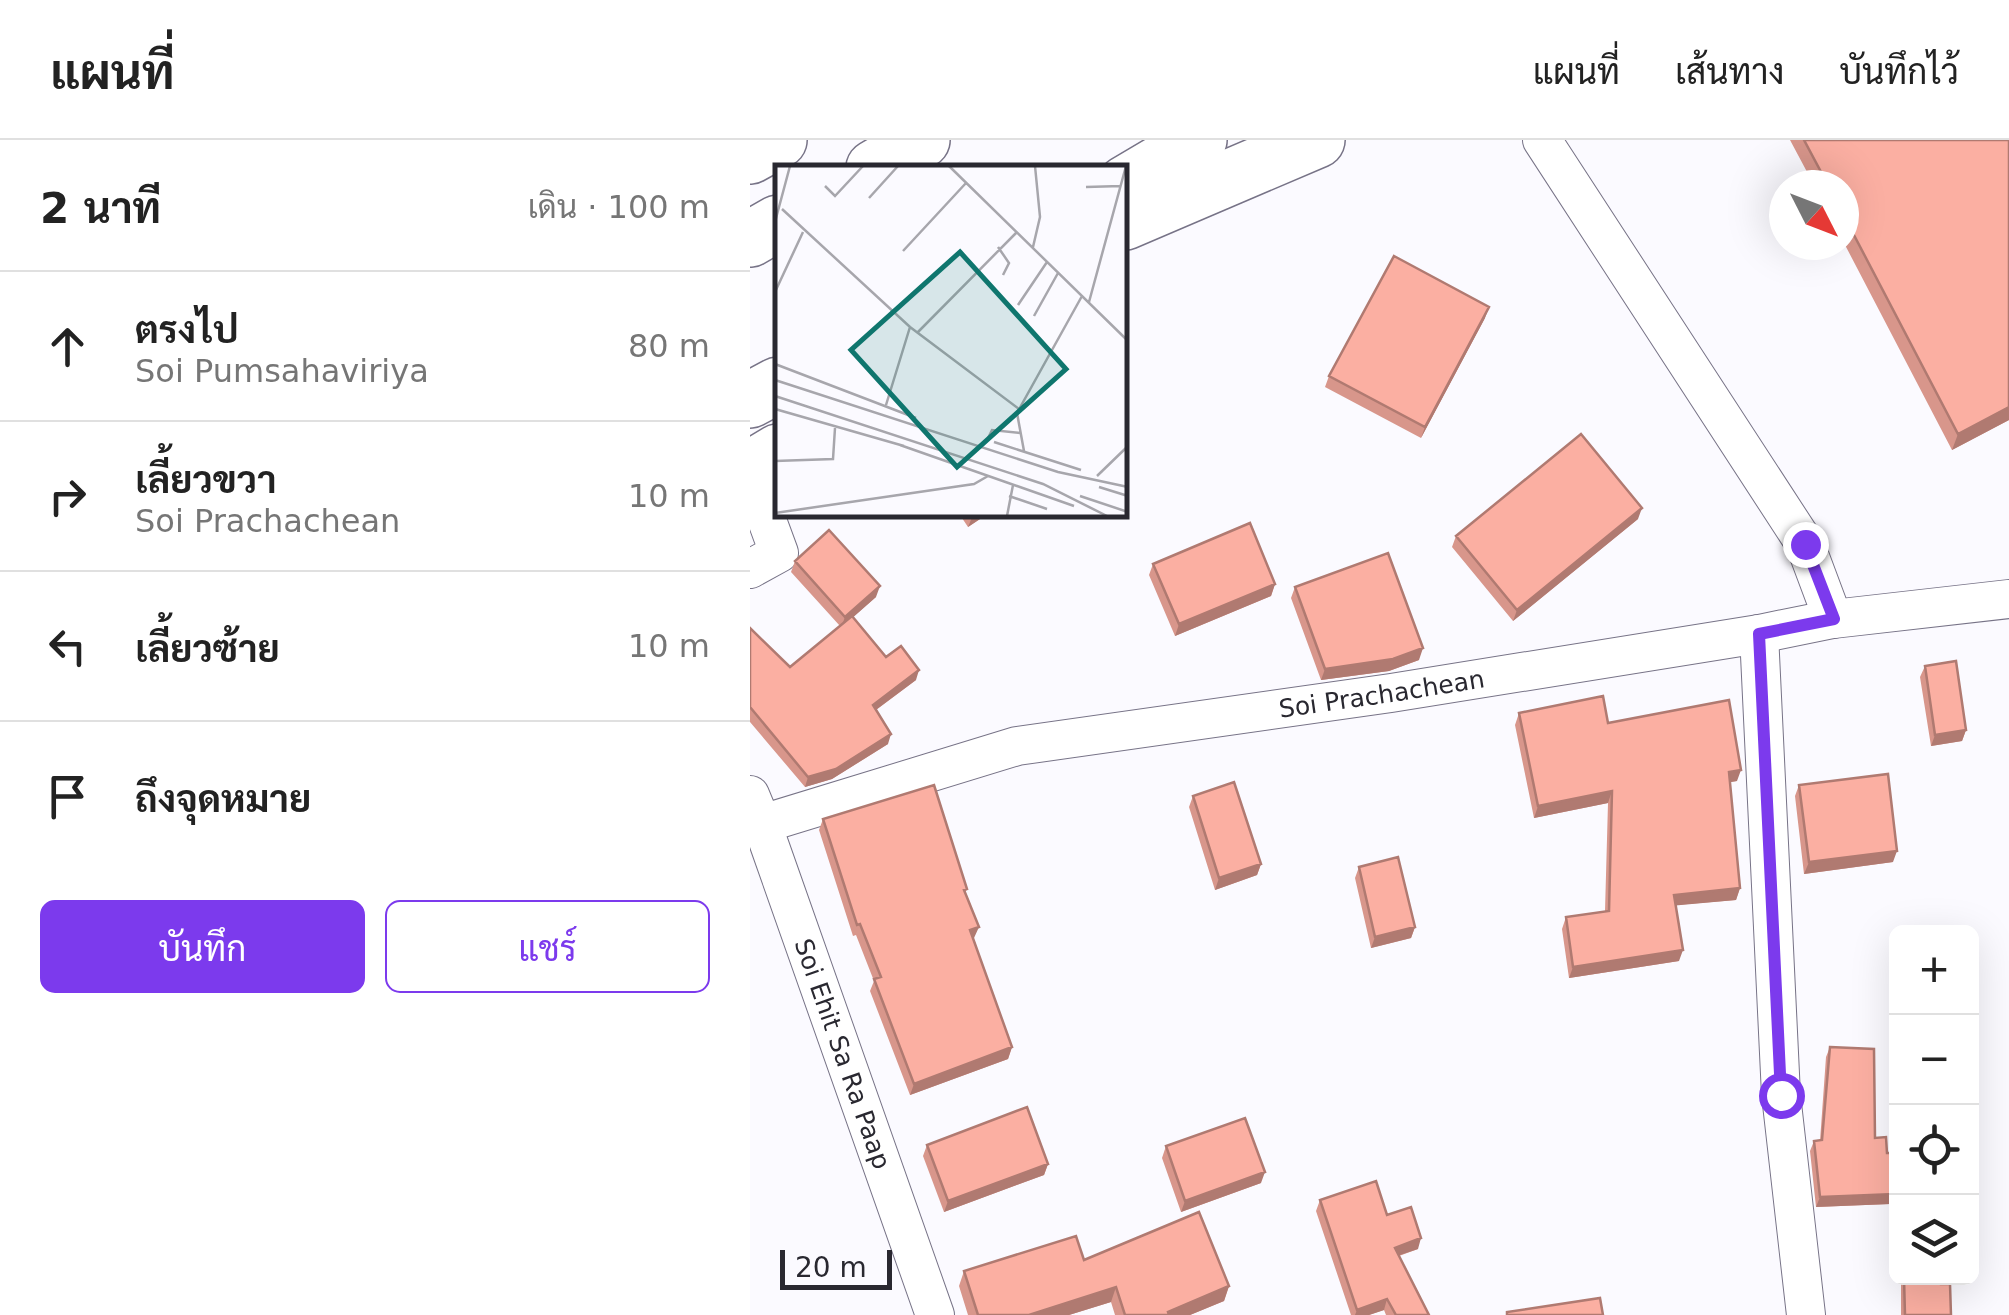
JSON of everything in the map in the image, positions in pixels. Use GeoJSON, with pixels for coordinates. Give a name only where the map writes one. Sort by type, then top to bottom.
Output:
{"type":"FeatureCollection","features":[{"type":"Feature","properties":{"kind":"highway"},"geometry":{"type":"LineString","coordinates":[[750,156],[779,140]]}},
{"type":"Feature","properties":{"kind":"highway"},"geometry":{"type":"LineString","coordinates":[[856,165],[888,140]]}},
{"type":"Feature","properties":{"kind":"highway"},"geometry":{"type":"LineString","coordinates":[[879,165],[922,140]]}},
{"type":"Feature","properties":{"kind":"highway"},"geometry":{"type":"LineString","coordinates":[[1128,182],[1199,140]]}},
{"type":"Feature","properties":{"kind":"highway"},"geometry":{"type":"LineString","coordinates":[[1128,221],[1301,148]]}},
{"type":"Feature","properties":{"kind":"highway"},"geometry":{"type":"LineString","coordinates":[[1128,247],[1301,148]]}},
{"type":"Feature","properties":{"kind":"highway"},"geometry":{"type":"LineString","coordinates":[[750,400],[775,387]]}},
{"type":"Feature","properties":{"kind":"highway"},"geometry":{"type":"LineString","coordinates":[[750,471],[775,454]]}},
{"type":"Feature","properties":{"kind":"street"},"geometry":{"type":"LineString","coordinates":[[1542,140],[1805,544],[1834,619]]}},
{"type":"Feature","properties":{"kind":"street"},"geometry":{"type":"LineString","coordinates":[[750,471],[778,553],[750,569]]}},
{"type":"Feature","properties":{"kind":"street","name":"Soi Prachachean"},"geometry":{"type":"LineString","coordinates":[[756,809],[1017,746],[1391,694],[1834,619],[2009,600]]}},
{"type":"Feature","properties":{"kind":"street"},"geometry":{"type":"LineString","coordinates":[[1759,634],[1781,1095],[1806,1315]]}},
{"type":"Feature","properties":{"kind":"street","name":"Soi Ehit Sa Ra Paap"},"geometry":{"type":"LineString","coordinates":[[756,809],[935,1315]]}},
{"type":"Feature","properties":{"kind":"building"},"geometry":{"type":"Polygon","coordinates":[[[1804,140],[2009,140],[2009,407],[1958,434],[1859,245],[1859,170],[1820,170],[1804,140]]]}},
{"type":"Feature","properties":{"kind":"building"},"geometry":{"type":"Polygon","coordinates":[[[1394,256],[1489,307],[1425,427],[1329,376],[1394,256]]]}},
{"type":"Feature","properties":{"kind":"building"},"geometry":{"type":"Polygon","coordinates":[[[1581,434],[1642,508],[1517,610],[1456,536],[1581,434]]]}},
{"type":"Feature","properties":{"kind":"building"},"geometry":{"type":"Polygon","coordinates":[[[1250,523],[1275,584],[1179,624],[1153,564],[1250,523]]]}},
{"type":"Feature","properties":{"kind":"building"},"geometry":{"type":"Polygon","coordinates":[[[829,530],[880,586],[845,617],[795,561],[829,530]]]}},
{"type":"Feature","properties":{"kind":"building"},"geometry":{"type":"Polygon","coordinates":[[[1388,553],[1423,648],[1393,659],[1325,669],[1295,587],[1388,553]]]}},
{"type":"Feature","properties":{"kind":"building"},"geometry":{"type":"Polygon","coordinates":[[[852,616],[886,657],[901,646],[919,670],[873,705],[891,734],[836,769],[808,777],[750,707],[750,628],[790,667],[852,616]]]}},
{"type":"Feature","properties":{"kind":"building"},"geometry":{"type":"Polygon","coordinates":[[[1956,661],[1966,730],[1935,735],[1925,666],[1956,661]]]}},
{"type":"Feature","properties":{"kind":"building"},"geometry":{"type":"Polygon","coordinates":[[[1603,696],[1608,723],[1729,700],[1741,770],[1729,772],[1740,888],[1674,895],[1683,950],[1573,967],[1566,917],[1609,911],[1612,791],[1538,806],[1519,713],[1603,696]]]}},
{"type":"Feature","properties":{"kind":"building"},"geometry":{"type":"Polygon","coordinates":[[[1888,774],[1897,851],[1809,862],[1799,785],[1888,774]]]}},
{"type":"Feature","properties":{"kind":"building"},"geometry":{"type":"Polygon","coordinates":[[[1234,782],[1261,864],[1219,878],[1193,796],[1234,782]]]}},
{"type":"Feature","properties":{"kind":"building"},"geometry":{"type":"Polygon","coordinates":[[[934,785],[967,889],[964,890],[979,927],[970,930],[1012,1047],[914,1084],[874,979],[881,977],[860,924],[857,925],[823,819],[934,785]]]}},
{"type":"Feature","properties":{"kind":"building"},"geometry":{"type":"Polygon","coordinates":[[[1398,857],[1415,927],[1375,937],[1359,867],[1398,857]]]}},
{"type":"Feature","properties":{"kind":"building"},"geometry":{"type":"Polygon","coordinates":[[[1830,1047],[1874,1049],[1875,1138],[1886,1137],[1889,1194],[1820,1197],[1814,1141],[1822,1140],[1830,1047]]]}},
{"type":"Feature","properties":{"kind":"building"},"geometry":{"type":"Polygon","coordinates":[[[1027,1107],[1048,1164],[948,1201],[927,1145],[1027,1107]]]}},
{"type":"Feature","properties":{"kind":"building"},"geometry":{"type":"Polygon","coordinates":[[[1245,1118],[1265,1172],[1185,1201],[1166,1146],[1245,1118]]]}},
{"type":"Feature","properties":{"kind":"building"},"geometry":{"type":"Polygon","coordinates":[[[1376,1181],[1387,1215],[1411,1207],[1421,1238],[1395,1248],[1429,1315],[1396,1315],[1387,1299],[1357,1310],[1320,1200],[1376,1181]]]}},
{"type":"Feature","properties":{"kind":"building"},"geometry":{"type":"Polygon","coordinates":[[[1199,1212],[1229,1286],[1168,1312],[1169,1315],[1125,1315],[1116,1287],[1029,1315],[978,1315],[964,1271],[1076,1236],[1084,1260],[1199,1212]]]}},
{"type":"Feature","properties":{"kind":"building"},"geometry":{"type":"Polygon","coordinates":[[[1904,1285],[1950,1285],[1951,1315],[1905,1315],[1904,1285]]]}},
{"type":"Feature","properties":{"kind":"building"},"geometry":{"type":"Polygon","coordinates":[[[1600,1298],[1603,1315],[1507,1315],[1507,1312],[1600,1298]]]}},
{"type":"Feature","properties":{"kind":"route"},"geometry":{"type":"LineString","coordinates":[[1781,1095],[1759,634],[1834,619],[1805,544]]}}]}
